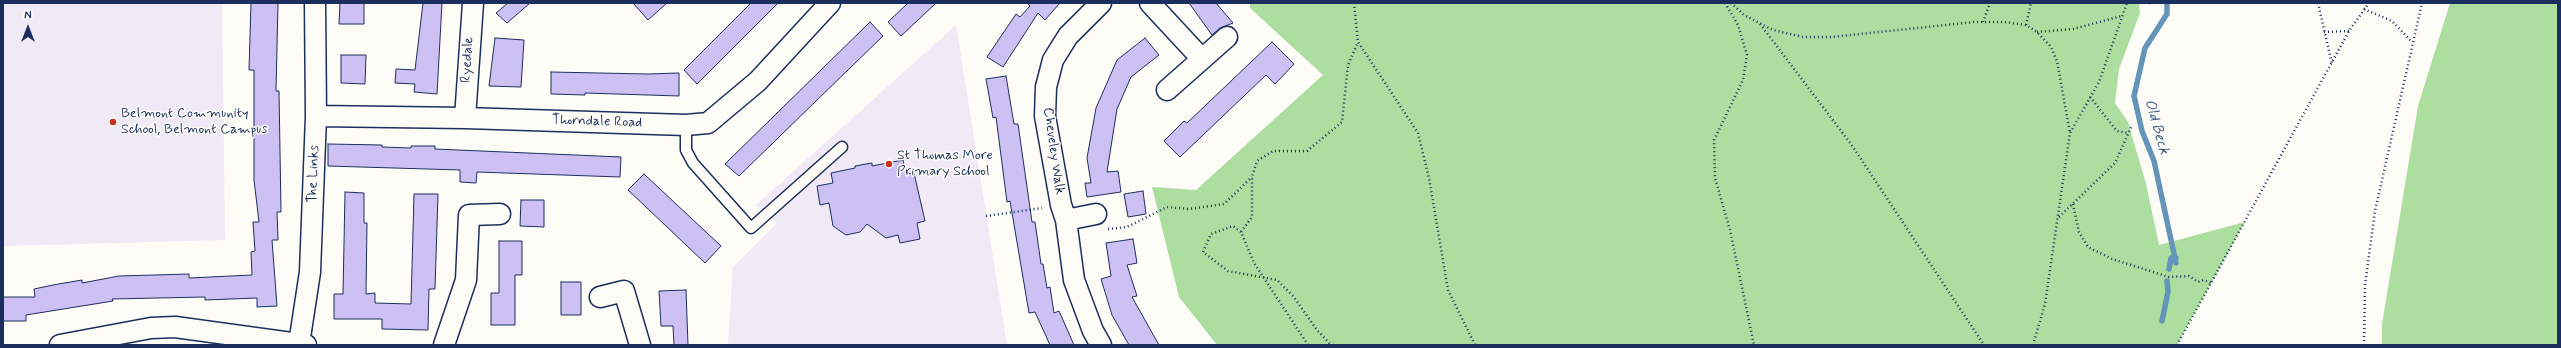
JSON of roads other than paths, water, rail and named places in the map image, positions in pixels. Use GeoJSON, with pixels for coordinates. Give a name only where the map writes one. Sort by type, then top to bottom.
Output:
{"type":"FeatureCollection","features":[{"type":"Feature","properties":{"kind":"street","name":"The Links"},"geometry":{"type":"LineString","coordinates":[[302,344],[310,272],[316,116],[315,3]]}},
{"type":"Feature","properties":{"kind":"street","name":"Ryedale"},"geometry":{"type":"LineString","coordinates":[[465,118],[473,3]]}},
{"type":"Feature","properties":{"kind":"street","name":"Thorndale Road"},"geometry":{"type":"LineString","coordinates":[[316,116],[465,118],[686,125],[708,123],[758,81],[830,3]]}},
{"type":"Feature","properties":{"kind":"street","name":"Cheveley Walk"},"geometry":{"type":"LineString","coordinates":[[1101,3],[1068,36],[1053,60],[1046,87],[1045,116],[1074,280],[1093,331],[1101,345]]}},
{"type":"Feature","properties":{"kind":"street"},"geometry":{"type":"LineString","coordinates":[[1150,3],[1201,58]]}},
{"type":"Feature","properties":{"kind":"street"},"geometry":{"type":"LineString","coordinates":[[1167,90],[1201,58],[1227,37]]}},
{"type":"Feature","properties":{"kind":"street"},"geometry":{"type":"LineString","coordinates":[[1063,213],[1096,214]]}},
{"type":"Feature","properties":{"kind":"street"},"geometry":{"type":"LineString","coordinates":[[444,345],[466,280],[469,214],[500,214]]}},
{"type":"Feature","properties":{"kind":"street"},"geometry":{"type":"LineString","coordinates":[[600,297],[624,291],[640,345]]}},
{"type":"Feature","properties":{"kind":"street"},"geometry":{"type":"LineString","coordinates":[[60,345],[89,342],[151,328],[174,327],[302,344]]}},
{"type":"Feature","properties":{"kind":"lane"},"geometry":{"type":"LineString","coordinates":[[686,125],[686,150],[693,163],[751,228],[842,147]]}},
{"type":"Feature","properties":{"kind":"waterway","name":"Old Beck"},"geometry":{"type":"LineString","coordinates":[[2167,3],[2167,14],[2145,48],[2134,96],[2142,131],[2154,161],[2176,263]]}},
{"type":"Feature","properties":{"kind":"waterway"},"geometry":{"type":"LineString","coordinates":[[2169,269],[2171,258],[2176,258]]}},
{"type":"Feature","properties":{"kind":"waterway"},"geometry":{"type":"LineString","coordinates":[[2162,321],[2168,292],[2167,281]]}},
{"type":"Feature","properties":{"kind":"place","name":"Belmont Community School, Belmont Campus"},"geometry":{"type":"Point","coordinates":[113,122]}},
{"type":"Feature","properties":{"kind":"place","name":"St Thomas More Primary School"},"geometry":{"type":"Point","coordinates":[889,164]}}]}
